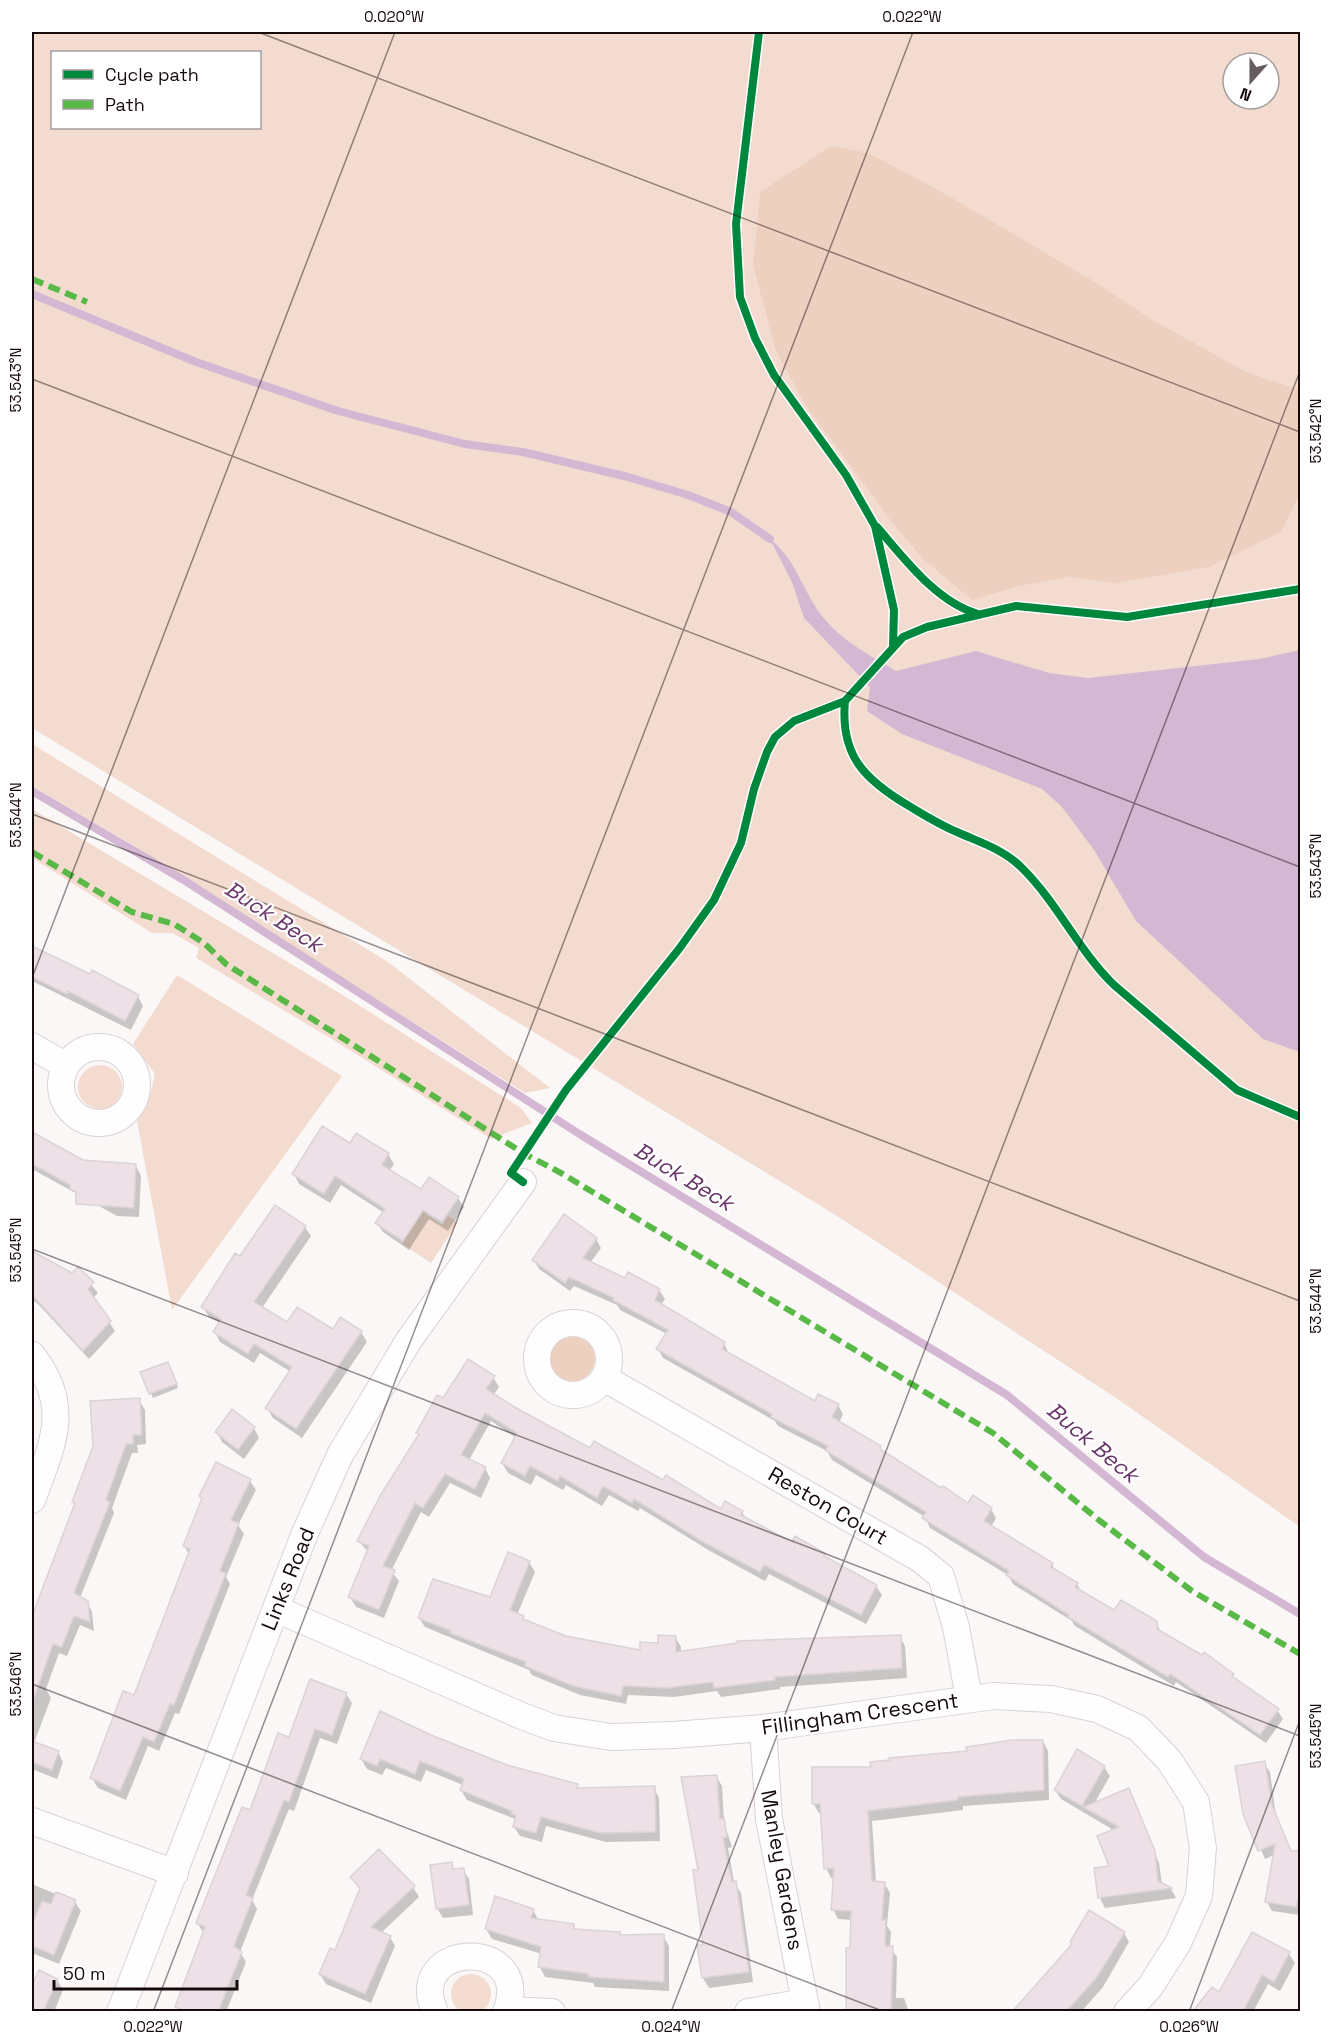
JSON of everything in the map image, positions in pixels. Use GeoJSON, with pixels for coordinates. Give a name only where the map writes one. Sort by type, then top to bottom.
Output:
{"type":"FeatureCollection","features":[{"type":"Feature","properties":{"kind":"street"},"geometry":{"type":"LineString","coordinates":[[32,1046],[66,1066]]}},
{"type":"Feature","properties":{"kind":"street","name":"Links Road"},"geometry":{"type":"LineString","coordinates":[[120,2012],[276,1609],[340,1455],[409,1340],[523,1182]]}},
{"type":"Feature","properties":{"kind":"street"},"geometry":{"type":"LineString","coordinates":[[32,1355],[54,1397],[55,1437],[32,1500]]}},
{"type":"Feature","properties":{"kind":"street","name":"Reston Court"},"geometry":{"type":"LineString","coordinates":[[604,1378],[920,1559],[941,1576],[956,1628],[969,1698]]}},
{"type":"Feature","properties":{"kind":"street","name":"Fillingham Crescent"},"geometry":{"type":"LineString","coordinates":[[276,1609],[398,1664],[554,1728],[611,1737],[674,1736],[763,1728],[969,1698],[1051,1698],[1097,1709],[1138,1728],[1169,1760],[1196,1802],[1203,1848],[1200,1896],[1165,1965],[1150,1987],[1127,2012]]}},
{"type":"Feature","properties":{"kind":"street","name":"Manley Gardens"},"geometry":{"type":"LineString","coordinates":[[763,1728],[769,1819],[806,2007]]}},
{"type":"Feature","properties":{"kind":"street"},"geometry":{"type":"LineString","coordinates":[[32,1821],[175,1873]]}},
{"type":"Feature","properties":{"kind":"street"},"geometry":{"type":"LineString","coordinates":[[435,2012],[431,2003],[431,1988],[436,1973],[447,1962],[469,1954],[493,1961],[506,1975],[510,1992],[507,2011],[552,2012]]}},
{"type":"Feature","properties":{"kind":"street"},"geometry":{"type":"LineString","coordinates":[[748,2012],[806,2007]]}},
{"type":"Feature","properties":{"kind":"shaded area"},"geometry":{"type":"Polygon","coordinates":[[[32,32],[1300,32],[1300,1527],[1116,1398],[834,1214],[32,728],[32,32]]]}},
{"type":"Feature","properties":{"kind":"shaded area"},"geometry":{"type":"Polygon","coordinates":[[[831,146],[868,153],[942,192],[1095,282],[1151,319],[1246,372],[1300,390],[1300,494],[1281,532],[1209,567],[1116,583],[1069,577],[1019,586],[972,600],[923,559],[891,521],[806,406],[776,351],[753,265],[760,192],[831,146]]]}},
{"type":"Feature","properties":{"kind":"shaded area"},"geometry":{"type":"Polygon","coordinates":[[[770,539],[786,555],[827,622],[854,645],[896,671],[976,651],[1049,673],[1088,678],[1259,659],[1300,650],[1300,1052],[1263,1039],[1136,921],[1094,850],[1062,807],[1042,789],[902,734],[867,711],[870,687],[804,618],[792,582],[770,539]]]}},
{"type":"Feature","properties":{"kind":"shaded area"},"geometry":{"type":"Polygon","coordinates":[[[32,744],[388,962],[550,1088],[525,1093],[131,844],[32,786],[32,744]]]}},
{"type":"Feature","properties":{"kind":"shaded area"},"geometry":{"type":"Polygon","coordinates":[[[32,809],[338,992],[521,1108],[532,1123],[491,1139],[345,1047],[196,958],[199,948],[172,933],[152,933],[32,858],[32,809]]]}},
{"type":"Feature","properties":{"kind":"shaded area"},"geometry":{"type":"Polygon","coordinates":[[[177,975],[342,1076],[172,1310],[137,1121],[150,1096],[155,1074],[133,1044],[177,975]]]}},
{"type":"Feature","properties":{"kind":"shaded area"},"geometry":{"type":"Polygon","coordinates":[[[100,1065],[108,1066],[116,1071],[121,1079],[121,1095],[116,1103],[108,1108],[100,1109],[92,1108],[84,1103],[79,1095],[78,1087],[79,1079],[84,1071],[92,1066],[100,1065]]]}},
{"type":"Feature","properties":{"kind":"shaded area"},"geometry":{"type":"Polygon","coordinates":[[[423,1212],[442,1225],[448,1216],[458,1222],[431,1263],[402,1244],[423,1212]]]}},
{"type":"Feature","properties":{"kind":"shaded area"},"geometry":{"type":"Polygon","coordinates":[[[566,1334],[576,1334],[591,1344],[595,1358],[594,1367],[585,1378],[576,1382],[566,1382],[551,1372],[547,1363],[547,1353],[557,1338],[566,1334]]]}},
{"type":"Feature","properties":{"kind":"shaded area"},"geometry":{"type":"Polygon","coordinates":[[[471,1974],[479,1975],[485,1980],[490,1986],[490,2002],[485,2008],[479,2013],[471,2014],[463,2013],[457,2008],[452,2002],[451,1994],[452,1986],[457,1980],[463,1975],[471,1974]]]}},
{"type":"Feature","properties":{"kind":"building"},"geometry":{"type":"Polygon","coordinates":[[[32,946],[90,974],[92,970],[139,995],[125,1021],[68,991],[67,994],[32,977],[32,946]]]}},
{"type":"Feature","properties":{"kind":"building"},"geometry":{"type":"Polygon","coordinates":[[[322,1126],[350,1143],[356,1133],[389,1153],[382,1165],[421,1189],[429,1177],[459,1197],[442,1222],[423,1210],[403,1241],[375,1223],[385,1209],[335,1176],[324,1194],[292,1174],[322,1126]]]}},
{"type":"Feature","properties":{"kind":"building"},"geometry":{"type":"Polygon","coordinates":[[[32,1132],[83,1160],[136,1164],[134,1208],[76,1204],[76,1191],[70,1190],[70,1185],[32,1164],[32,1132]]]}},
{"type":"Feature","properties":{"kind":"building"},"geometry":{"type":"Polygon","coordinates":[[[275,1205],[306,1226],[254,1302],[287,1322],[297,1307],[333,1329],[340,1317],[362,1331],[296,1429],[265,1408],[292,1367],[254,1344],[248,1354],[213,1332],[221,1319],[201,1307],[235,1253],[240,1256],[275,1205]]]}},
{"type":"Feature","properties":{"kind":"building"},"geometry":{"type":"Polygon","coordinates":[[[564,1214],[597,1238],[583,1258],[625,1278],[628,1272],[660,1289],[655,1300],[725,1342],[722,1349],[815,1401],[818,1394],[839,1404],[832,1417],[881,1446],[880,1449],[941,1488],[943,1486],[968,1503],[973,1495],[992,1508],[984,1521],[1053,1563],[1051,1567],[1078,1583],[1075,1587],[1114,1610],[1121,1600],[1157,1621],[1157,1629],[1202,1655],[1204,1652],[1234,1674],[1232,1676],[1279,1709],[1260,1735],[1170,1674],[1168,1677],[1068,1617],[1069,1615],[1006,1575],[1009,1571],[922,1518],[926,1512],[825,1450],[828,1446],[771,1417],[772,1414],[656,1349],[668,1330],[613,1300],[614,1298],[569,1277],[565,1283],[532,1260],[564,1214]]]}},
{"type":"Feature","properties":{"kind":"building"},"geometry":{"type":"Polygon","coordinates":[[[32,1251],[72,1273],[78,1267],[94,1282],[88,1289],[111,1321],[83,1351],[32,1295],[32,1251]]]}},
{"type":"Feature","properties":{"kind":"building"},"geometry":{"type":"Polygon","coordinates":[[[468,1359],[495,1376],[486,1389],[516,1408],[590,1448],[594,1441],[663,1480],[666,1475],[721,1509],[725,1501],[743,1511],[741,1515],[792,1542],[795,1536],[825,1553],[824,1556],[877,1585],[861,1615],[764,1565],[760,1572],[703,1542],[634,1499],[632,1503],[603,1486],[597,1498],[560,1476],[558,1481],[530,1466],[525,1476],[501,1463],[517,1433],[485,1413],[461,1455],[486,1467],[475,1489],[445,1474],[423,1508],[415,1503],[383,1566],[395,1570],[379,1610],[348,1597],[369,1546],[357,1541],[381,1494],[419,1434],[416,1433],[437,1395],[443,1398],[468,1359]]]}},
{"type":"Feature","properties":{"kind":"building"},"geometry":{"type":"Polygon","coordinates":[[[168,1362],[177,1384],[149,1394],[140,1372],[168,1362]]]}},
{"type":"Feature","properties":{"kind":"building"},"geometry":{"type":"Polygon","coordinates":[[[140,1398],[142,1435],[133,1435],[133,1444],[126,1444],[106,1500],[110,1502],[74,1593],[88,1601],[90,1622],[74,1616],[62,1647],[53,1644],[34,1698],[32,1697],[32,1616],[75,1503],[72,1502],[93,1446],[90,1401],[140,1398]]]}},
{"type":"Feature","properties":{"kind":"building"},"geometry":{"type":"Polygon","coordinates":[[[232,1409],[255,1427],[238,1450],[215,1432],[232,1409]]]}},
{"type":"Feature","properties":{"kind":"building"},"geometry":{"type":"Polygon","coordinates":[[[216,1462],[251,1479],[231,1520],[239,1523],[220,1571],[226,1573],[174,1705],[170,1704],[154,1742],[143,1737],[120,1791],[90,1778],[123,1691],[134,1695],[190,1549],[183,1546],[202,1498],[199,1496],[216,1462]]]}},
{"type":"Feature","properties":{"kind":"building"},"geometry":{"type":"Polygon","coordinates":[[[508,1552],[530,1561],[510,1610],[524,1616],[523,1619],[566,1636],[640,1650],[640,1642],[658,1643],[658,1635],[676,1636],[676,1652],[737,1643],[737,1641],[901,1635],[902,1668],[775,1677],[775,1680],[714,1688],[713,1682],[668,1688],[623,1686],[621,1696],[573,1686],[525,1666],[526,1662],[450,1633],[451,1631],[418,1618],[433,1579],[490,1597],[508,1552]]]}},
{"type":"Feature","properties":{"kind":"building"},"geometry":{"type":"Polygon","coordinates":[[[310,1679],[347,1693],[332,1735],[315,1729],[289,1802],[284,1800],[246,1895],[253,1898],[234,1946],[242,1952],[218,2012],[188,2012],[175,2007],[205,1927],[196,1923],[242,1807],[250,1810],[278,1733],[289,1737],[310,1679]]]}},
{"type":"Feature","properties":{"kind":"building"},"geometry":{"type":"Polygon","coordinates":[[[380,1711],[431,1735],[507,1765],[578,1784],[577,1788],[655,1786],[656,1832],[600,1833],[541,1817],[536,1833],[513,1827],[516,1815],[511,1814],[512,1811],[460,1790],[464,1779],[420,1761],[415,1774],[380,1759],[377,1766],[360,1759],[380,1711]]]}},
{"type":"Feature","properties":{"kind":"building"},"geometry":{"type":"Polygon","coordinates":[[[1012,1740],[1043,1740],[1044,1790],[958,1797],[958,1800],[868,1811],[872,1881],[885,1882],[882,1920],[886,1920],[885,1946],[893,1946],[891,2012],[846,2012],[846,1948],[850,1948],[851,1911],[831,1910],[834,1868],[824,1869],[820,1804],[812,1804],[812,1767],[871,1767],[870,1762],[890,1760],[889,1758],[967,1751],[966,1747],[1012,1740]]]}},
{"type":"Feature","properties":{"kind":"building"},"geometry":{"type":"Polygon","coordinates":[[[32,1741],[59,1751],[52,1770],[32,1762],[32,1741]]]}},
{"type":"Feature","properties":{"kind":"building"},"geometry":{"type":"Polygon","coordinates":[[[1077,1749],[1105,1766],[1082,1806],[1054,1790],[1077,1749]]]}},
{"type":"Feature","properties":{"kind":"building"},"geometry":{"type":"Polygon","coordinates":[[[1265,1761],[1272,1805],[1291,1851],[1300,1850],[1300,1893],[1296,1907],[1265,1902],[1275,1844],[1258,1851],[1243,1814],[1235,1766],[1265,1761]]]}},
{"type":"Feature","properties":{"kind":"building"},"geometry":{"type":"Polygon","coordinates":[[[717,1775],[720,1819],[724,1818],[727,1837],[723,1838],[732,1882],[736,1881],[749,1972],[702,1978],[697,1945],[703,1945],[693,1870],[698,1870],[681,1777],[717,1775]]]}},
{"type":"Feature","properties":{"kind":"building"},"geometry":{"type":"Polygon","coordinates":[[[1129,1788],[1155,1851],[1158,1881],[1172,1888],[1098,1898],[1094,1868],[1109,1866],[1097,1836],[1119,1827],[1083,1807],[1129,1788]]]}},
{"type":"Feature","properties":{"kind":"building"},"geometry":{"type":"Polygon","coordinates":[[[379,1849],[415,1886],[371,1927],[391,1936],[365,1994],[319,1974],[330,1948],[335,1950],[360,1888],[350,1877],[379,1849]]]}},
{"type":"Feature","properties":{"kind":"building"},"geometry":{"type":"Polygon","coordinates":[[[452,1862],[453,1869],[464,1868],[469,1905],[436,1909],[430,1865],[452,1862]]]}},
{"type":"Feature","properties":{"kind":"building"},"geometry":{"type":"Polygon","coordinates":[[[56,1892],[76,1900],[54,1955],[32,1946],[32,1925],[42,1901],[51,1904],[56,1892]]]}},
{"type":"Feature","properties":{"kind":"building"},"geometry":{"type":"Polygon","coordinates":[[[495,1896],[534,1909],[531,1918],[574,1924],[574,1929],[620,1932],[620,1935],[664,1934],[664,1982],[588,1977],[588,1974],[538,1967],[541,1947],[485,1929],[495,1896]]]}},
{"type":"Feature","properties":{"kind":"building"},"geometry":{"type":"Polygon","coordinates":[[[1089,1910],[1125,1932],[1097,1977],[1066,2012],[1012,2012],[1072,1944],[1070,1942],[1089,1910]]]}},
{"type":"Feature","properties":{"kind":"building"},"geometry":{"type":"Polygon","coordinates":[[[1252,1932],[1290,1952],[1274,1982],[1262,1975],[1243,2012],[1192,2012],[1212,1987],[1219,1992],[1252,1932]]]}},
{"type":"Feature","properties":{"kind":"building"},"geometry":{"type":"Polygon","coordinates":[[[39,1970],[58,1979],[43,2012],[32,2012],[32,1985],[39,1970]]]}},
{"type":"Feature","properties":{"kind":"waterway"},"geometry":{"type":"LineString","coordinates":[[32,294],[196,362],[338,411],[465,444],[523,452],[628,477],[688,495],[731,512],[770,539]]}},
{"type":"Feature","properties":{"kind":"waterway","name":"Buck Beck"},"geometry":{"type":"LineString","coordinates":[[32,791],[182,879],[581,1135],[1007,1395],[1204,1557],[1300,1614]]}},
{"type":"Feature","properties":{"kind":"marked path"},"geometry":{"type":"LineString","coordinates":[[32,279],[87,302]]}},
{"type":"Feature","properties":{"kind":"marked path"},"geometry":{"type":"LineString","coordinates":[[32,852],[132,912],[174,924],[204,943],[226,964],[523,1153],[561,1173],[993,1433],[1100,1521],[1192,1591],[1300,1654]]}},
{"type":"Feature","properties":{"kind":"cycle path"},"geometry":{"type":"LineString","coordinates":[[759,32],[736,224],[740,297],[755,338],[774,375],[846,475],[875,526],[894,610],[893,646]]}},
{"type":"Feature","properties":{"kind":"cycle path"},"geometry":{"type":"LineString","coordinates":[[877,527],[922,578],[948,600],[978,614]]}},
{"type":"Feature","properties":{"kind":"cycle path"},"geometry":{"type":"LineString","coordinates":[[523,1182],[511,1173],[566,1090],[679,949],[714,900],[741,843],[754,789],[767,752],[775,737],[794,721],[845,701],[903,637],[927,627],[1016,606],[1127,617],[1300,589]]}},
{"type":"Feature","properties":{"kind":"cycle path"},"geometry":{"type":"LineString","coordinates":[[845,701],[845,720],[851,752],[868,776],[893,796],[926,816],[990,846],[1014,861],[1046,895],[1089,957],[1114,985],[1237,1090],[1300,1117]]}}]}
